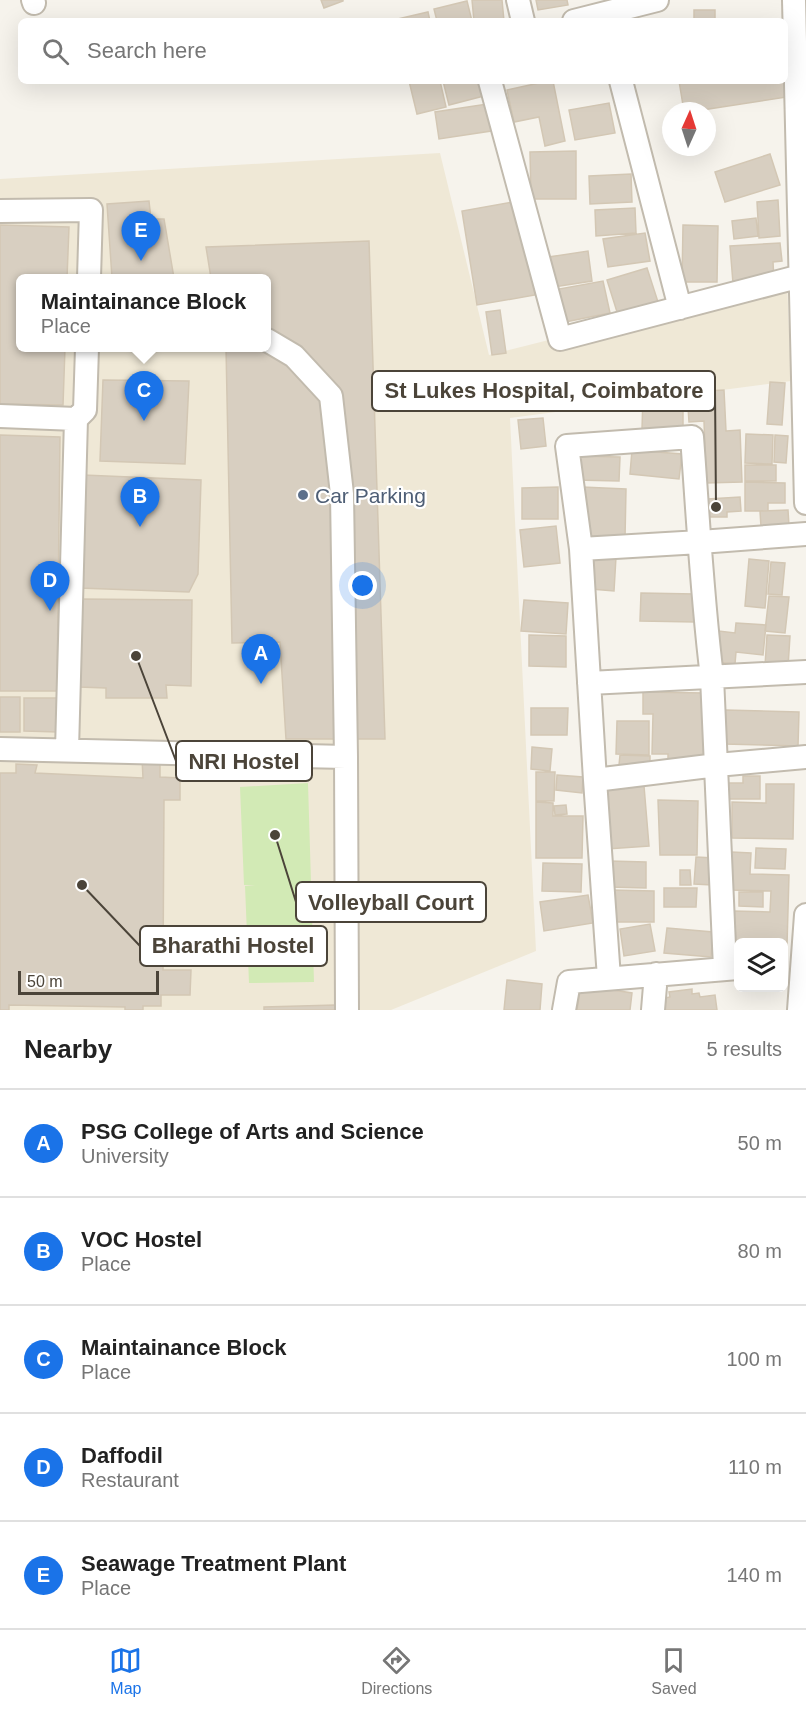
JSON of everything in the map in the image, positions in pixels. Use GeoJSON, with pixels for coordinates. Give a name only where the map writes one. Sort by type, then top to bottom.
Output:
{"type":"FeatureCollection","features":[{"type":"Feature","properties":{"kind":"street"},"geometry":{"type":"LineString","coordinates":[[518,0],[522,18]]}},
{"type":"Feature","properties":{"kind":"street"},"geometry":{"type":"LineString","coordinates":[[604,17],[657,0]]}},
{"type":"Feature","properties":{"kind":"street"},"geometry":{"type":"LineString","coordinates":[[794,0],[806,503]]}},
{"type":"Feature","properties":{"kind":"street"},"geometry":{"type":"LineString","coordinates":[[491,84],[560,339],[801,276]]}},
{"type":"Feature","properties":{"kind":"street"},"geometry":{"type":"LineString","coordinates":[[622,84],[680,308]]}},
{"type":"Feature","properties":{"kind":"street"},"geometry":{"type":"LineString","coordinates":[[0,211],[91,210],[89,274]]}},
{"type":"Feature","properties":{"kind":"street"},"geometry":{"type":"LineString","coordinates":[[271,342],[294,356],[331,396],[342,494],[347,1010]]}},
{"type":"Feature","properties":{"kind":"street"},"geometry":{"type":"LineString","coordinates":[[67,750],[76,419],[85,410],[87,352]]}},
{"type":"Feature","properties":{"kind":"street"},"geometry":{"type":"LineString","coordinates":[[0,417],[76,419]]}},
{"type":"Feature","properties":{"kind":"street"},"geometry":{"type":"LineString","coordinates":[[564,1010],[569,982],[732,968],[712,677],[692,437],[567,446],[581,549],[609,978]]}},
{"type":"Feature","properties":{"kind":"street"},"geometry":{"type":"LineString","coordinates":[[581,549],[700,543],[806,534]]}},
{"type":"Feature","properties":{"kind":"street"},"geometry":{"type":"LineString","coordinates":[[589,683],[806,672]]}},
{"type":"Feature","properties":{"kind":"street"},"geometry":{"type":"LineString","coordinates":[[0,749],[346,757]]}},
{"type":"Feature","properties":{"kind":"street"},"geometry":{"type":"LineString","coordinates":[[595,780],[806,757]]}},
{"type":"Feature","properties":{"kind":"street"},"geometry":{"type":"LineString","coordinates":[[799,1010],[793,966],[806,915]]}},
{"type":"Feature","properties":{"kind":"street"},"geometry":{"type":"LineString","coordinates":[[653,1010],[656,974]]}},
{"type":"Feature","properties":{"kind":"shaded area"},"geometry":{"type":"Polygon","coordinates":[[[440,153],[489,355],[787,280],[791,381],[510,418],[536,951],[391,1010],[0,1010],[0,179],[440,153]]]}},
{"type":"Feature","properties":{"kind":"green space"},"geometry":{"type":"Polygon","coordinates":[[[308,783],[314,982],[249,983],[245,886],[255,885],[244,885],[240,787],[308,783]]]}},
{"type":"Feature","properties":{"kind":"building"},"geometry":{"type":"Polygon","coordinates":[[[321,0],[343,0],[343,1],[324,8],[321,0]]]}},
{"type":"Feature","properties":{"kind":"building"},"geometry":{"type":"Polygon","coordinates":[[[472,0],[502,0],[504,18],[474,18],[472,0]]]}},
{"type":"Feature","properties":{"kind":"building"},"geometry":{"type":"Polygon","coordinates":[[[536,0],[567,0],[568,5],[538,10],[536,0]]]}},
{"type":"Feature","properties":{"kind":"building"},"geometry":{"type":"Polygon","coordinates":[[[467,1],[471,18],[436,18],[434,9],[467,1]]]}},
{"type":"Feature","properties":{"kind":"building"},"geometry":{"type":"Polygon","coordinates":[[[694,10],[715,10],[715,18],[694,18],[694,10]]]}},
{"type":"Feature","properties":{"kind":"building"},"geometry":{"type":"Polygon","coordinates":[[[428,12],[429,18],[402,18],[428,12]]]}},
{"type":"Feature","properties":{"kind":"building"},"geometry":{"type":"Polygon","coordinates":[[[410,84],[441,84],[446,107],[417,114],[410,84]]]}},
{"type":"Feature","properties":{"kind":"building"},"geometry":{"type":"Polygon","coordinates":[[[444,84],[481,84],[484,96],[449,105],[444,84]]]}},
{"type":"Feature","properties":{"kind":"building"},"geometry":{"type":"Polygon","coordinates":[[[534,84],[554,84],[565,141],[545,146],[539,117],[514,122],[507,90],[534,84]]]}},
{"type":"Feature","properties":{"kind":"building"},"geometry":{"type":"Polygon","coordinates":[[[680,84],[785,84],[787,97],[716,108],[716,102],[682,102],[680,84]]]}},
{"type":"Feature","properties":{"kind":"building"},"geometry":{"type":"Polygon","coordinates":[[[609,103],[615,133],[575,140],[569,110],[609,103]]]}},
{"type":"Feature","properties":{"kind":"building"},"geometry":{"type":"Polygon","coordinates":[[[487,104],[491,131],[439,139],[435,112],[487,104]]]}},
{"type":"Feature","properties":{"kind":"building"},"geometry":{"type":"Polygon","coordinates":[[[576,151],[576,199],[531,199],[530,152],[576,151]]]}},
{"type":"Feature","properties":{"kind":"building"},"geometry":{"type":"Polygon","coordinates":[[[770,154],[780,185],[725,202],[715,172],[770,154]]]}},
{"type":"Feature","properties":{"kind":"building"},"geometry":{"type":"Polygon","coordinates":[[[631,174],[632,202],[590,204],[589,176],[631,174]]]}},
{"type":"Feature","properties":{"kind":"building"},"geometry":{"type":"Polygon","coordinates":[[[778,200],[780,236],[759,238],[757,202],[778,200]]]}},
{"type":"Feature","properties":{"kind":"building"},"geometry":{"type":"Polygon","coordinates":[[[149,201],[151,219],[164,219],[173,274],[112,274],[107,204],[149,201]]]}},
{"type":"Feature","properties":{"kind":"building"},"geometry":{"type":"Polygon","coordinates":[[[519,201],[535,295],[477,305],[462,211],[519,201]]]}},
{"type":"Feature","properties":{"kind":"building"},"geometry":{"type":"Polygon","coordinates":[[[635,208],[636,233],[596,236],[595,210],[635,208]]]}},
{"type":"Feature","properties":{"kind":"building"},"geometry":{"type":"Polygon","coordinates":[[[756,218],[758,236],[734,239],[732,221],[756,218]]]}},
{"type":"Feature","properties":{"kind":"building"},"geometry":{"type":"Polygon","coordinates":[[[0,225],[69,227],[67,274],[16,274],[16,352],[65,352],[63,405],[0,404],[0,225]]]}},
{"type":"Feature","properties":{"kind":"building"},"geometry":{"type":"Polygon","coordinates":[[[683,225],[718,226],[717,282],[682,282],[683,225]]]}},
{"type":"Feature","properties":{"kind":"building"},"geometry":{"type":"Polygon","coordinates":[[[645,233],[650,261],[608,267],[603,239],[645,233]]]}},
{"type":"Feature","properties":{"kind":"building","name":"Car Parking"},"geometry":{"type":"Polygon","coordinates":[[[369,241],[385,739],[286,739],[280,642],[232,643],[226,352],[271,352],[271,274],[210,274],[206,247],[369,241]]]}},
{"type":"Feature","properties":{"kind":"building"},"geometry":{"type":"Polygon","coordinates":[[[780,243],[782,261],[773,262],[774,280],[733,283],[730,246],[780,243]]]}},
{"type":"Feature","properties":{"kind":"building"},"geometry":{"type":"Polygon","coordinates":[[[588,251],[592,281],[554,287],[549,257],[588,251]]]}},
{"type":"Feature","properties":{"kind":"building"},"geometry":{"type":"Polygon","coordinates":[[[647,268],[658,302],[618,315],[607,280],[647,268]]]}},
{"type":"Feature","properties":{"kind":"building"},"geometry":{"type":"Polygon","coordinates":[[[603,281],[610,313],[565,322],[559,289],[603,281]]]}},
{"type":"Feature","properties":{"kind":"building"},"geometry":{"type":"Polygon","coordinates":[[[500,310],[506,353],[492,355],[486,312],[500,310]]]}},
{"type":"Feature","properties":{"kind":"building"},"geometry":{"type":"Polygon","coordinates":[[[103,380],[189,381],[185,464],[100,461],[103,380]]]}},
{"type":"Feature","properties":{"kind":"building"},"geometry":{"type":"Polygon","coordinates":[[[770,382],[785,383],[782,425],[767,424],[770,382]]]}},
{"type":"Feature","properties":{"kind":"building"},"geometry":{"type":"Polygon","coordinates":[[[724,390],[726,431],[740,430],[742,482],[706,483],[704,421],[689,422],[687,392],[724,390]]]}},
{"type":"Feature","properties":{"kind":"building"},"geometry":{"type":"Polygon","coordinates":[[[643,396],[683,397],[683,430],[642,429],[643,396]]]}},
{"type":"Feature","properties":{"kind":"building"},"geometry":{"type":"Polygon","coordinates":[[[576,399],[591,399],[591,408],[575,408],[576,399]]]}},
{"type":"Feature","properties":{"kind":"building"},"geometry":{"type":"Polygon","coordinates":[[[543,418],[546,446],[521,449],[518,420],[543,418]]]}},
{"type":"Feature","properties":{"kind":"building"},"geometry":{"type":"Polygon","coordinates":[[[746,434],[773,435],[772,464],[745,463],[746,434]]]}},
{"type":"Feature","properties":{"kind":"building"},"geometry":{"type":"Polygon","coordinates":[[[0,435],[60,437],[57,691],[0,691],[0,435]]]}},
{"type":"Feature","properties":{"kind":"building"},"geometry":{"type":"Polygon","coordinates":[[[775,435],[788,436],[786,463],[774,462],[775,435]]]}},
{"type":"Feature","properties":{"kind":"building"},"geometry":{"type":"Polygon","coordinates":[[[632,450],[682,454],[679,479],[630,474],[632,450]]]}},
{"type":"Feature","properties":{"kind":"building"},"geometry":{"type":"Polygon","coordinates":[[[575,456],[620,457],[619,481],[575,480],[575,456]]]}},
{"type":"Feature","properties":{"kind":"building"},"geometry":{"type":"Polygon","coordinates":[[[745,465],[776,465],[776,481],[745,481],[745,465]]]}},
{"type":"Feature","properties":{"kind":"building"},"geometry":{"type":"Polygon","coordinates":[[[83,475],[201,480],[198,574],[189,592],[79,588],[83,475]]]}},
{"type":"Feature","properties":{"kind":"building"},"geometry":{"type":"Polygon","coordinates":[[[745,482],[785,483],[785,503],[768,503],[768,511],[745,511],[745,482]]]}},
{"type":"Feature","properties":{"kind":"building"},"geometry":{"type":"Polygon","coordinates":[[[558,487],[558,519],[522,519],[522,488],[558,487]]]}},
{"type":"Feature","properties":{"kind":"building"},"geometry":{"type":"Polygon","coordinates":[[[582,487],[626,489],[625,539],[588,538],[582,487]]]}},
{"type":"Feature","properties":{"kind":"building"},"geometry":{"type":"Polygon","coordinates":[[[740,497],[741,511],[727,512],[727,517],[709,517],[708,499],[740,497]]]}},
{"type":"Feature","properties":{"kind":"building"},"geometry":{"type":"Polygon","coordinates":[[[788,510],[789,526],[761,527],[760,511],[788,510]]]}},
{"type":"Feature","properties":{"kind":"building"},"geometry":{"type":"Polygon","coordinates":[[[556,526],[560,563],[524,567],[520,530],[556,526]]]}},
{"type":"Feature","properties":{"kind":"building"},"geometry":{"type":"Polygon","coordinates":[[[593,556],[616,557],[614,591],[591,589],[593,556]]]}},
{"type":"Feature","properties":{"kind":"building"},"geometry":{"type":"Polygon","coordinates":[[[749,559],[769,561],[765,608],[745,606],[749,559]]]}},
{"type":"Feature","properties":{"kind":"building"},"geometry":{"type":"Polygon","coordinates":[[[771,562],[785,563],[782,595],[768,594],[771,562]]]}},
{"type":"Feature","properties":{"kind":"building"},"geometry":{"type":"Polygon","coordinates":[[[641,593],[695,594],[695,622],[640,621],[641,593]]]}},
{"type":"Feature","properties":{"kind":"building"},"geometry":{"type":"Polygon","coordinates":[[[769,596],[789,597],[785,633],[765,631],[769,596]]]}},
{"type":"Feature","properties":{"kind":"building"},"geometry":{"type":"Polygon","coordinates":[[[80,599],[192,600],[191,686],[166,685],[167,698],[106,698],[106,688],[79,687],[80,599]]]}},
{"type":"Feature","properties":{"kind":"building"},"geometry":{"type":"Polygon","coordinates":[[[524,600],[568,603],[566,634],[521,631],[524,600]]]}},
{"type":"Feature","properties":{"kind":"building"},"geometry":{"type":"Polygon","coordinates":[[[736,623],[766,625],[763,655],[736,652],[735,664],[716,662],[719,631],[735,633],[736,623]]]}},
{"type":"Feature","properties":{"kind":"building"},"geometry":{"type":"Polygon","coordinates":[[[529,635],[566,636],[566,667],[529,666],[529,635]]]}},
{"type":"Feature","properties":{"kind":"building"},"geometry":{"type":"Polygon","coordinates":[[[767,635],[790,636],[788,667],[765,666],[767,635]]]}},
{"type":"Feature","properties":{"kind":"building"},"geometry":{"type":"Polygon","coordinates":[[[643,692],[705,693],[704,762],[668,761],[668,754],[652,754],[653,714],[643,714],[643,692]]]}},
{"type":"Feature","properties":{"kind":"building"},"geometry":{"type":"Polygon","coordinates":[[[0,697],[20,697],[20,732],[0,732],[0,697]]]}},
{"type":"Feature","properties":{"kind":"building"},"geometry":{"type":"Polygon","coordinates":[[[24,698],[59,698],[58,732],[24,731],[24,698]]]}},
{"type":"Feature","properties":{"kind":"building"},"geometry":{"type":"Polygon","coordinates":[[[531,708],[568,708],[567,735],[531,735],[531,708]]]}},
{"type":"Feature","properties":{"kind":"building"},"geometry":{"type":"Polygon","coordinates":[[[725,710],[799,712],[798,746],[724,744],[725,710]]]}},
{"type":"Feature","properties":{"kind":"building"},"geometry":{"type":"Polygon","coordinates":[[[617,721],[649,721],[649,755],[616,754],[617,721]]]}},
{"type":"Feature","properties":{"kind":"building"},"geometry":{"type":"Polygon","coordinates":[[[532,747],[552,749],[550,771],[531,769],[532,747]]]}},
{"type":"Feature","properties":{"kind":"building"},"geometry":{"type":"Polygon","coordinates":[[[620,755],[650,756],[650,766],[619,765],[620,755]]]}},
{"type":"Feature","properties":{"kind":"building"},"geometry":{"type":"Polygon","coordinates":[[[142,758],[160,760],[160,777],[180,778],[180,800],[164,800],[163,970],[191,970],[190,995],[161,995],[161,1006],[143,1006],[143,1010],[125,1010],[125,1007],[9,1005],[9,1010],[0,1010],[0,773],[16,773],[16,764],[37,765],[35,773],[143,778],[142,758]]]}},
{"type":"Feature","properties":{"kind":"building"},"geometry":{"type":"Polygon","coordinates":[[[536,772],[555,772],[554,801],[536,801],[536,772]]]}},
{"type":"Feature","properties":{"kind":"building"},"geometry":{"type":"Polygon","coordinates":[[[557,775],[583,777],[582,793],[556,790],[557,775]]]}},
{"type":"Feature","properties":{"kind":"building"},"geometry":{"type":"Polygon","coordinates":[[[743,776],[760,776],[760,799],[727,799],[727,783],[743,783],[743,776]]]}},
{"type":"Feature","properties":{"kind":"building"},"geometry":{"type":"Polygon","coordinates":[[[766,784],[794,784],[793,839],[732,838],[732,802],[766,803],[766,784]]]}},
{"type":"Feature","properties":{"kind":"building"},"geometry":{"type":"Polygon","coordinates":[[[644,786],[649,846],[607,849],[603,789],[644,786]]]}},
{"type":"Feature","properties":{"kind":"building"},"geometry":{"type":"Polygon","coordinates":[[[658,800],[698,801],[697,855],[660,855],[658,800]]]}},
{"type":"Feature","properties":{"kind":"building"},"geometry":{"type":"Polygon","coordinates":[[[536,802],[553,803],[553,816],[583,816],[582,858],[536,858],[536,802]]]}},
{"type":"Feature","properties":{"kind":"building"},"geometry":{"type":"Polygon","coordinates":[[[566,805],[567,814],[555,815],[554,806],[566,805]]]}},
{"type":"Feature","properties":{"kind":"building"},"geometry":{"type":"Polygon","coordinates":[[[756,848],[786,849],[785,869],[755,868],[756,848]]]}},
{"type":"Feature","properties":{"kind":"building"},"geometry":{"type":"Polygon","coordinates":[[[731,852],[751,853],[750,874],[789,875],[787,938],[734,938],[733,943],[734,911],[770,912],[771,891],[729,890],[731,852]]]}},
{"type":"Feature","properties":{"kind":"building"},"geometry":{"type":"Polygon","coordinates":[[[696,857],[714,858],[712,885],[694,884],[696,857]]]}},
{"type":"Feature","properties":{"kind":"building"},"geometry":{"type":"Polygon","coordinates":[[[609,861],[646,862],[646,888],[609,887],[609,861]]]}},
{"type":"Feature","properties":{"kind":"building"},"geometry":{"type":"Polygon","coordinates":[[[543,863],[582,864],[581,892],[542,891],[543,863]]]}},
{"type":"Feature","properties":{"kind":"building"},"geometry":{"type":"Polygon","coordinates":[[[680,870],[690,870],[691,885],[680,885],[680,870]]]}},
{"type":"Feature","properties":{"kind":"building"},"geometry":{"type":"Polygon","coordinates":[[[664,888],[697,888],[696,907],[664,907],[664,888]]]}},
{"type":"Feature","properties":{"kind":"building"},"geometry":{"type":"Polygon","coordinates":[[[610,890],[654,891],[654,922],[610,922],[610,890]]]}},
{"type":"Feature","properties":{"kind":"building"},"geometry":{"type":"Polygon","coordinates":[[[739,892],[763,892],[763,907],[739,906],[739,892]]]}},
{"type":"Feature","properties":{"kind":"building"},"geometry":{"type":"Polygon","coordinates":[[[588,895],[593,923],[544,931],[540,902],[588,895]]]}},
{"type":"Feature","properties":{"kind":"building"},"geometry":{"type":"Polygon","coordinates":[[[650,924],[655,951],[624,956],[620,929],[650,924]]]}},
{"type":"Feature","properties":{"kind":"building"},"geometry":{"type":"Polygon","coordinates":[[[667,928],[713,932],[711,957],[664,953],[667,928]]]}},
{"type":"Feature","properties":{"kind":"building"},"geometry":{"type":"Polygon","coordinates":[[[507,980],[542,984],[540,1010],[504,1010],[507,980]]]}},
{"type":"Feature","properties":{"kind":"building"},"geometry":{"type":"Polygon","coordinates":[[[581,985],[632,993],[630,1010],[577,1010],[581,985]]]}},
{"type":"Feature","properties":{"kind":"building"},"geometry":{"type":"Polygon","coordinates":[[[692,989],[692,994],[699,993],[700,997],[715,995],[717,1010],[661,1010],[660,1003],[666,1002],[665,998],[670,997],[669,992],[692,989]]]}},
{"type":"Feature","properties":{"kind":"building"},"geometry":{"type":"Polygon","coordinates":[[[335,1005],[335,1010],[264,1010],[264,1007],[335,1005]]]}},
{"type":"Feature","properties":{"kind":"place","name":"Seawage Treatment Plant"},"geometry":{"type":"Point","coordinates":[141,261]}},
{"type":"Feature","properties":{"kind":"place","name":"Maintainance Block"},"geometry":{"type":"Point","coordinates":[144,421]}},
{"type":"Feature","properties":{"kind":"place","name":"Car Parking"},"geometry":{"type":"Point","coordinates":[303,495]}},
{"type":"Feature","properties":{"kind":"place","name":"St Lukes Hospital, Coimbatore"},"geometry":{"type":"Point","coordinates":[716,507]}},
{"type":"Feature","properties":{"kind":"place","name":"VOC Hostel"},"geometry":{"type":"Point","coordinates":[140,527]}},
{"type":"Feature","properties":{"kind":"place","name":"Daffodil"},"geometry":{"type":"Point","coordinates":[50,611]}},
{"type":"Feature","properties":{"kind":"place","name":"NRI Hostel"},"geometry":{"type":"Point","coordinates":[136,656]}},
{"type":"Feature","properties":{"kind":"place","name":"PSG College of Arts and Science"},"geometry":{"type":"Point","coordinates":[261,684]}},
{"type":"Feature","properties":{"kind":"place","name":"Volleyball Court"},"geometry":{"type":"Point","coordinates":[275,835]}},
{"type":"Feature","properties":{"kind":"place","name":"Bharathi Hostel"},"geometry":{"type":"Point","coordinates":[82,885]}}]}
